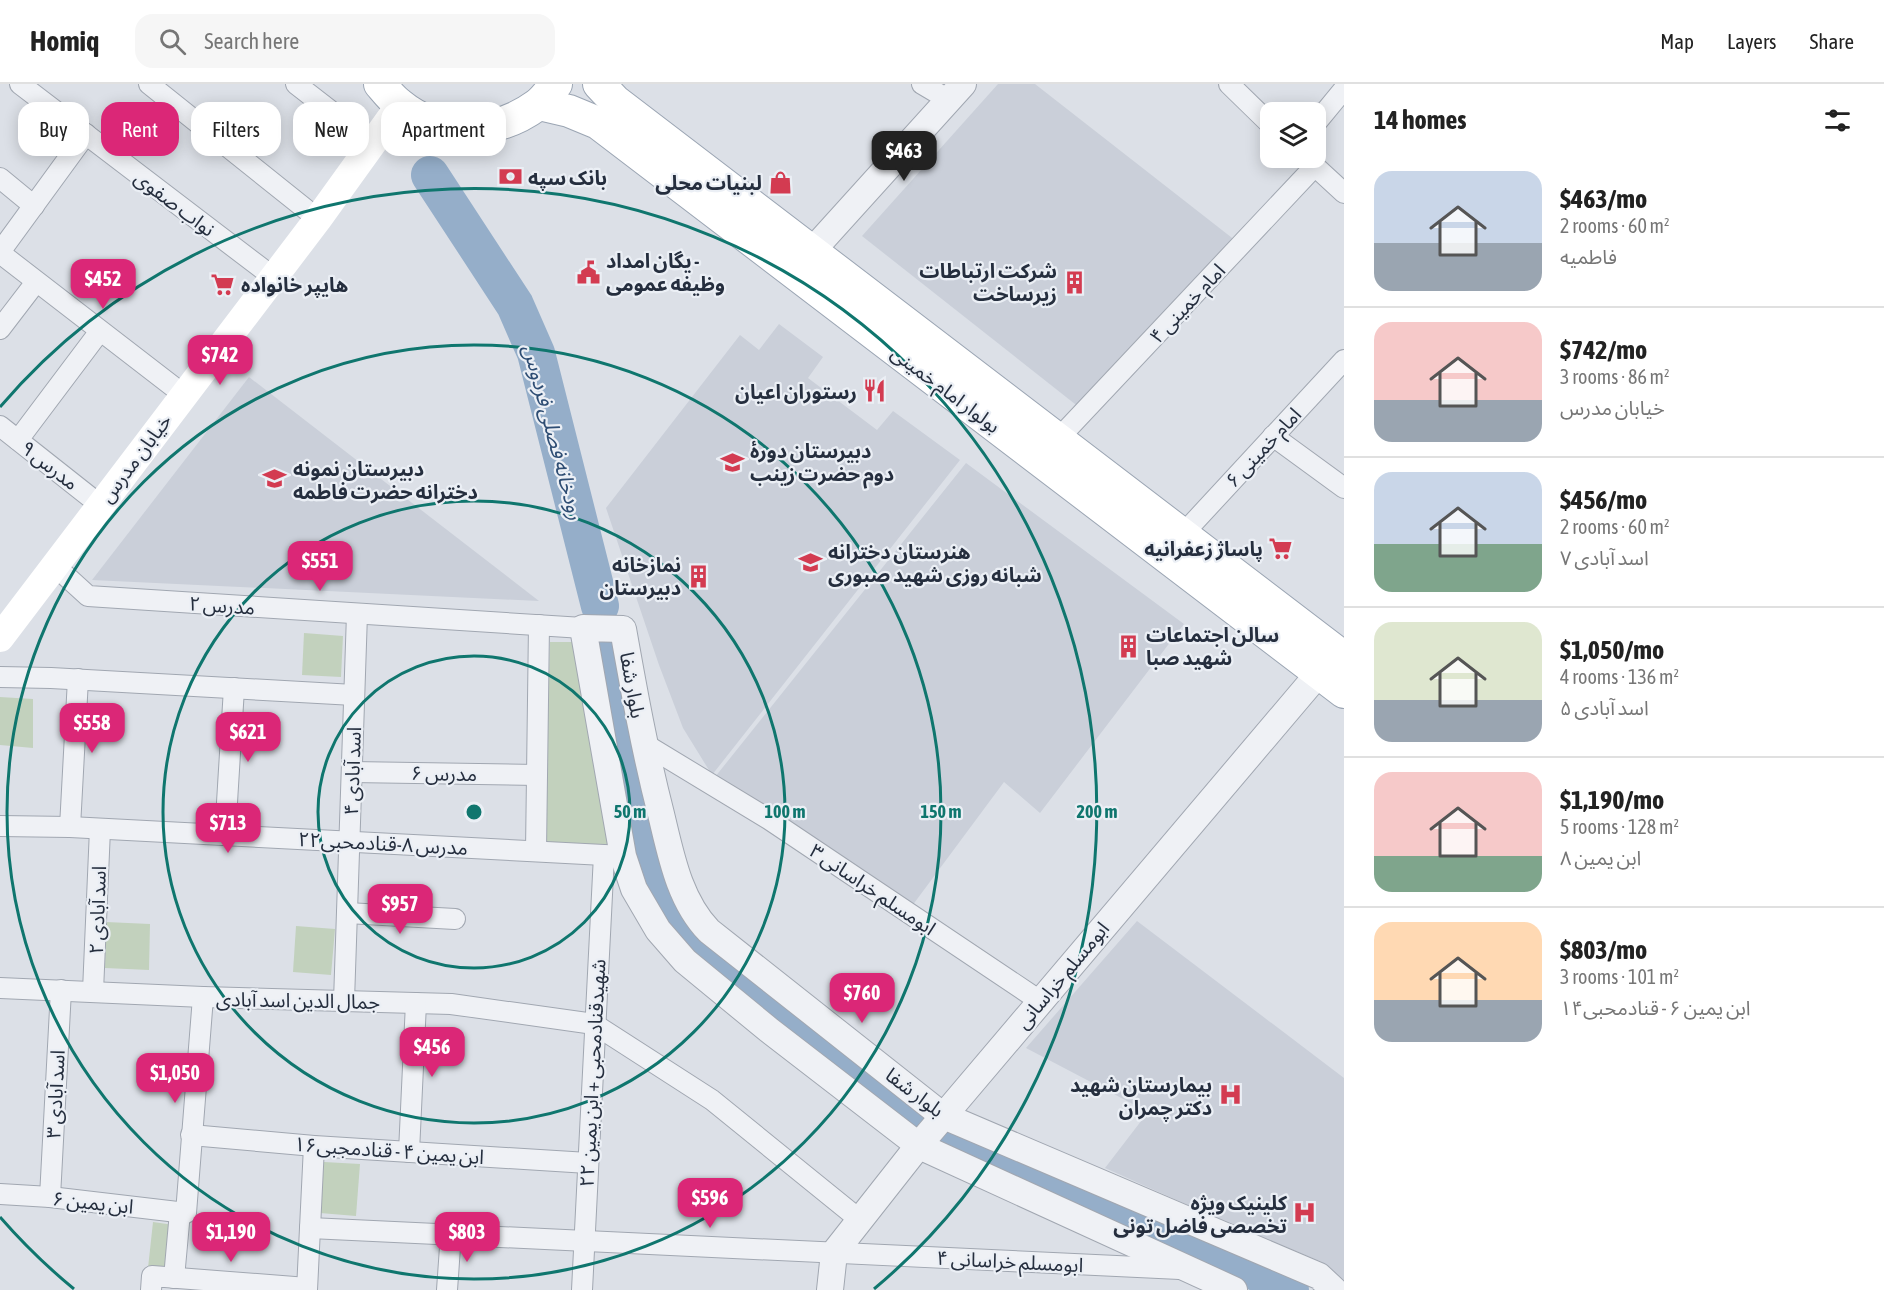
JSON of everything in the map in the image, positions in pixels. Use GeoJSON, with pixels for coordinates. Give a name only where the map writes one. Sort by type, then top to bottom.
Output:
{"type":"FeatureCollection","features":[{"type":"Feature","properties":{"kind":"main road","name":"بولوار امام خمینی"},"geometry":{"type":"LineString","coordinates":[[599,84],[615,101],[1182,535],[1332,666],[1344,692]]}},
{"type":"Feature","properties":{"kind":"main road","name":"بولوار امام خمینی"},"geometry":{"type":"LineString","coordinates":[[547,94],[569,111],[598,123],[1332,666]]}},
{"type":"Feature","properties":{"kind":"main road"},"geometry":{"type":"LineString","coordinates":[[390,95],[433,124],[470,130],[507,123],[547,94]]}},
{"type":"Feature","properties":{"kind":"main road","name":"خیابان مدرس"},"geometry":{"type":"LineString","coordinates":[[2,630],[318,219],[372,143],[390,95]]}},
{"type":"Feature","properties":{"kind":"street"},"geometry":{"type":"LineString","coordinates":[[149,84],[318,219]]}},
{"type":"Feature","properties":{"kind":"street"},"geometry":{"type":"LineString","coordinates":[[296,84],[372,143]]}},
{"type":"Feature","properties":{"kind":"street"},"geometry":{"type":"LineString","coordinates":[[812,251],[956,92],[922,84]]}},
{"type":"Feature","properties":{"kind":"street"},"geometry":{"type":"LineString","coordinates":[[1229,84],[1260,114]]}},
{"type":"Feature","properties":{"kind":"street","name":"نواب صفوی"},"geometry":{"type":"LineString","coordinates":[[27,86],[47,102]]}},
{"type":"Feature","properties":{"kind":"street"},"geometry":{"type":"LineString","coordinates":[[1326,111],[1344,89]]}},
{"type":"Feature","properties":{"kind":"street","name":"نواب صفوی"},"geometry":{"type":"LineString","coordinates":[[89,136],[273,277]]}},
{"type":"Feature","properties":{"kind":"street"},"geometry":{"type":"LineString","coordinates":[[70,156],[0,253],[184,395]]}},
{"type":"Feature","properties":{"kind":"street","name":"امام خمینی ۴"},"geometry":{"type":"LineString","coordinates":[[1058,439],[1306,168]]}},
{"type":"Feature","properties":{"kind":"street"},"geometry":{"type":"LineString","coordinates":[[1317,168],[1344,193]]}},
{"type":"Feature","properties":{"kind":"street"},"geometry":{"type":"LineString","coordinates":[[0,178],[34,206]]}},
{"type":"Feature","properties":{"kind":"street"},"geometry":{"type":"LineString","coordinates":[[2,323],[36,282]]}},
{"type":"Feature","properties":{"kind":"street"},"geometry":{"type":"LineString","coordinates":[[18,440],[100,331]]}},
{"type":"Feature","properties":{"kind":"street","name":"امام خمینی ۶"},"geometry":{"type":"LineString","coordinates":[[1182,535],[1344,360]]}},
{"type":"Feature","properties":{"kind":"street","name":"مدرس ۹"},"geometry":{"type":"LineString","coordinates":[[0,426],[100,505]]}},
{"type":"Feature","properties":{"kind":"street"},"geometry":{"type":"LineString","coordinates":[[1273,436],[1344,488]]}},
{"type":"Feature","properties":{"kind":"street","name":"مدرس ۲"},"geometry":{"type":"LineString","coordinates":[[54,565],[88,596],[583,628]]}},
{"type":"Feature","properties":{"kind":"street","name":"اسد آبادی ۴"},"geometry":{"type":"LineString","coordinates":[[344,1001],[357,614]]}},
{"type":"Feature","properties":{"kind":"street"},"geometry":{"type":"LineString","coordinates":[[536,851],[539,626]]}},
{"type":"Feature","properties":{"kind":"street","name":"بلوار شفا"},"geometry":{"type":"LineString","coordinates":[[1234,1290],[919,1144],[769,1030],[685,961],[658,930],[613,856],[583,628],[623,629],[643,743],[676,872],[696,917],[709,931],[951,1119],[1319,1276],[1334,1290]]}},
{"type":"Feature","properties":{"kind":"street","name":"ابومسلم خراسانی"},"geometry":{"type":"LineString","coordinates":[[834,1253],[944,1114],[1332,666]]}},
{"type":"Feature","properties":{"kind":"street"},"geometry":{"type":"LineString","coordinates":[[0,677],[354,695]]}},
{"type":"Feature","properties":{"kind":"street"},"geometry":{"type":"LineString","coordinates":[[70,827],[78,680]]}},
{"type":"Feature","properties":{"kind":"street"},"geometry":{"type":"LineString","coordinates":[[225,835],[234,688]]}},
{"type":"Feature","properties":{"kind":"street","name":"ابومسلم خراسانی ۳"},"geometry":{"type":"LineString","coordinates":[[643,743],[770,820],[1040,1001]]}},
{"type":"Feature","properties":{"kind":"street","name":"مدرس ۶"},"geometry":{"type":"LineString","coordinates":[[351,772],[537,775]]}},
{"type":"Feature","properties":{"kind":"street","name":"مدرس ۸-قنادمحبی۲۲"},"geometry":{"type":"LineString","coordinates":[[0,826],[70,827],[613,856]]}},
{"type":"Feature","properties":{"kind":"street","name":"اسد آبادی ۲"},"geometry":{"type":"LineString","coordinates":[[93,991],[100,829]]}},
{"type":"Feature","properties":{"kind":"street","name":"شهیدقنادمحبی + ابن یمین ۲۲"},"geometry":{"type":"LineString","coordinates":[[582,1290],[594,1024],[613,856]]}},
{"type":"Feature","properties":{"kind":"street"},"geometry":{"type":"LineString","coordinates":[[347,913],[454,919]]}},
{"type":"Feature","properties":{"kind":"street","name":"جمال الدین اسد آبادی"},"geometry":{"type":"LineString","coordinates":[[0,988],[451,1004],[594,1024]]}},
{"type":"Feature","properties":{"kind":"street","name":"اسد آبادی ۳"},"geometry":{"type":"LineString","coordinates":[[50,1197],[61,990]]}},
{"type":"Feature","properties":{"kind":"street"},"geometry":{"type":"LineString","coordinates":[[174,1278],[191,1135],[203,997]]}},
{"type":"Feature","properties":{"kind":"street"},"geometry":{"type":"LineString","coordinates":[[409,1152],[416,1003]]}},
{"type":"Feature","properties":{"kind":"street"},"geometry":{"type":"LineString","coordinates":[[594,1024],[712,1100],[861,1220]]}},
{"type":"Feature","properties":{"kind":"street","name":"ابن یمین ۴ - قنادمجبی۱۶"},"geometry":{"type":"LineString","coordinates":[[191,1135],[314,1146],[588,1163]]}},
{"type":"Feature","properties":{"kind":"street"},"geometry":{"type":"LineString","coordinates":[[152,1283],[174,1278],[307,1289],[314,1146]]}},
{"type":"Feature","properties":{"kind":"street","name":"ابن یمین ۶"},"geometry":{"type":"LineString","coordinates":[[0,1194],[50,1197],[183,1212]]}},
{"type":"Feature","properties":{"kind":"street","name":"ابومسلم خراسانی ۴"},"geometry":{"type":"LineString","coordinates":[[310,1228],[1186,1269]]}},
{"type":"Feature","properties":{"kind":"street"},"geometry":{"type":"LineString","coordinates":[[447,1290],[451,1233]]}},
{"type":"Feature","properties":{"kind":"street"},"geometry":{"type":"LineString","coordinates":[[831,1290],[834,1253]]}},
{"type":"Feature","properties":{"kind":"shaded area"},"geometry":{"type":"Polygon","coordinates":[[[998,84],[1035,84],[1236,241],[1080,408],[862,236],[998,84]]]}},
{"type":"Feature","properties":{"kind":"shaded area"},"geometry":{"type":"Polygon","coordinates":[[[779,324],[823,357],[808,378],[877,430],[893,411],[960,460],[712,775],[683,728],[659,665],[606,508],[740,335],[759,350],[779,324]]]}},
{"type":"Feature","properties":{"kind":"shaded area","name":"دبیرستان نمونه دخترانه حضرت فاطمه"},"geometry":{"type":"Polygon","coordinates":[[[249,377],[539,601],[92,580],[249,377]]]}},
{"type":"Feature","properties":{"kind":"shaded area"},"geometry":{"type":"Polygon","coordinates":[[[966,463],[1184,624],[1040,813],[1004,782],[912,906],[715,777],[966,463]]]}},
{"type":"Feature","properties":{"kind":"shaded area","name":"بیمارستان شهید دکتر چمران"},"geometry":{"type":"Polygon","coordinates":[[[1137,921],[1344,1078],[1344,1280],[1322,1262],[1105,1168],[1148,1112],[1026,1048],[1137,921]]]}},
{"type":"Feature","properties":{"kind":"green space"},"geometry":{"type":"Polygon","coordinates":[[[304,633],[343,636],[341,677],[302,675],[304,633]]]}},
{"type":"Feature","properties":{"kind":"green space"},"geometry":{"type":"Polygon","coordinates":[[[550,642],[579,642],[609,846],[544,845],[550,642]]]}},
{"type":"Feature","properties":{"kind":"green space"},"geometry":{"type":"Polygon","coordinates":[[[0,697],[33,699],[33,748],[0,745],[0,697]]]}},
{"type":"Feature","properties":{"kind":"green space"},"geometry":{"type":"Polygon","coordinates":[[[106,922],[150,924],[149,970],[105,968],[106,922]]]}},
{"type":"Feature","properties":{"kind":"green space"},"geometry":{"type":"Polygon","coordinates":[[[296,926],[335,929],[331,975],[293,972],[296,926]]]}},
{"type":"Feature","properties":{"kind":"green space"},"geometry":{"type":"Polygon","coordinates":[[[324,1162],[360,1164],[356,1216],[320,1213],[324,1162]]]}},
{"type":"Feature","properties":{"kind":"green space"},"geometry":{"type":"Polygon","coordinates":[[[153,1222],[174,1225],[169,1270],[148,1268],[153,1222]]]}},
{"type":"Feature","properties":{"kind":"waterway","name":"رودخانه فصلی فردوس"},"geometry":{"type":"LineString","coordinates":[[430,175],[515,305],[536,353],[600,606]]}},
{"type":"Feature","properties":{"kind":"waterway","name":"رودخانه فصلی فردوس"},"geometry":{"type":"LineString","coordinates":[[608,653],[647,838],[674,910],[701,946],[912,1113]]}},
{"type":"Feature","properties":{"kind":"waterway","name":"رودخانه فصلی فردوس"},"geometry":{"type":"LineString","coordinates":[[950,1139],[1247,1267],[1290,1290]]}},
{"type":"Feature","properties":{"kind":"place","name":"بانک سپه"},"geometry":{"type":"Point","coordinates":[510,177]}},
{"type":"Feature","properties":{"kind":"place","name":"لبنیات محلی"},"geometry":{"type":"Point","coordinates":[780,182]}},
{"type":"Feature","properties":{"kind":"place","name":"یگان امداد - وظیفه عمومی"},"geometry":{"type":"Point","coordinates":[588,272]}},
{"type":"Feature","properties":{"kind":"place","name":"شرکت ارتباطات زیرساخت"},"geometry":{"type":"Point","coordinates":[1075,282]}},
{"type":"Feature","properties":{"kind":"place","name":"هایپر خانواده"},"geometry":{"type":"Point","coordinates":[223,284]}},
{"type":"Feature","properties":{"kind":"place","name":"رستوران اعیان"},"geometry":{"type":"Point","coordinates":[875,391]}},
{"type":"Feature","properties":{"kind":"place","name":"دبیرستان دورهٔ دوم حضرت زینب"},"geometry":{"type":"Point","coordinates":[732,462]}},
{"type":"Feature","properties":{"kind":"place","name":"دبیرستان نمونه دخترانه حضرت فاطمه"},"geometry":{"type":"Point","coordinates":[275,479]}},
{"type":"Feature","properties":{"kind":"place","name":"پاساژ زعفرانیه"},"geometry":{"type":"Point","coordinates":[1281,548]}},
{"type":"Feature","properties":{"kind":"place","name":"هنرستان دخترانه شبانه روزی شهید صبوری"},"geometry":{"type":"Point","coordinates":[810,563]}},
{"type":"Feature","properties":{"kind":"place","name":"نمازخانه دبیرستان"},"geometry":{"type":"Point","coordinates":[699,576]}},
{"type":"Feature","properties":{"kind":"place","name":"سالن اجتماعات شهید صبا"},"geometry":{"type":"Point","coordinates":[1128,646]}},
{"type":"Feature","properties":{"kind":"place","name":"بیمارستان شهید دکتر چمران"},"geometry":{"type":"Point","coordinates":[1230,1095]}},
{"type":"Feature","properties":{"kind":"place","name":"کلینیک ویژه تخصصی فاضل تونی"},"geometry":{"type":"Point","coordinates":[1305,1213]}}]}
